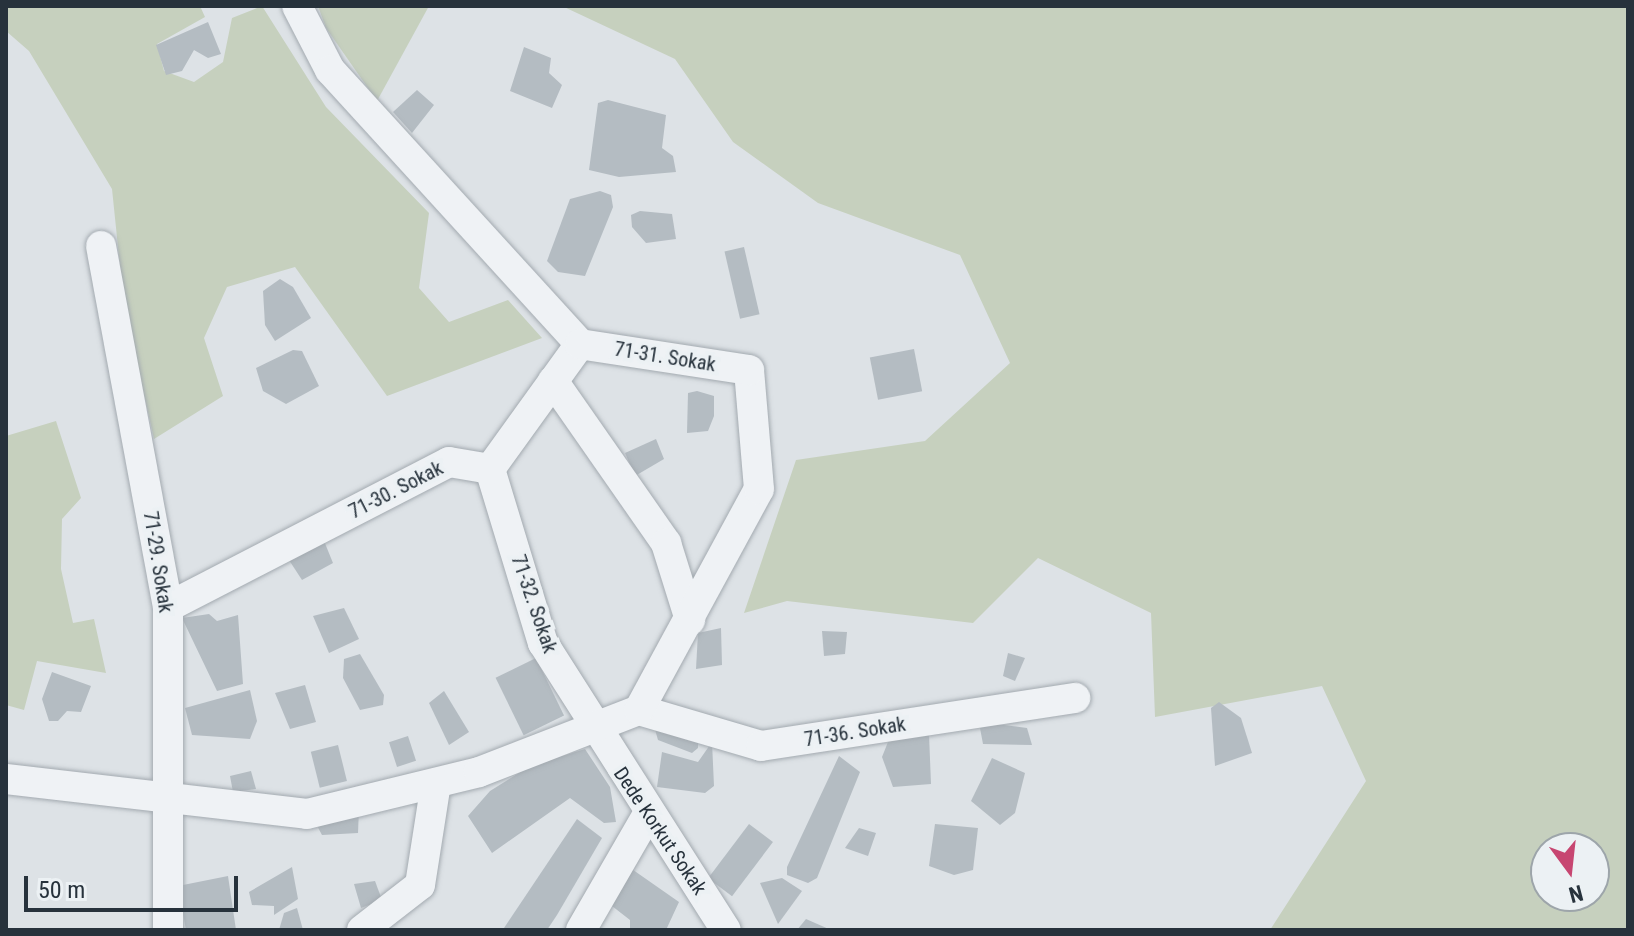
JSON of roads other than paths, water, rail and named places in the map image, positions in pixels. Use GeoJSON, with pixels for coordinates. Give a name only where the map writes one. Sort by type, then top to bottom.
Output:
{"type":"FeatureCollection","features":[{"type":"Feature","properties":{"kind":"street"},"geometry":{"type":"LineString","coordinates":[[297,6],[330,70],[580,344],[490,469]]}},
{"type":"Feature","properties":{"kind":"street","name":"71-29. Sokak"},"geometry":{"type":"LineString","coordinates":[[101,246],[168,607],[168,930]]}},
{"type":"Feature","properties":{"kind":"street","name":"71-31. Sokak"},"geometry":{"type":"LineString","coordinates":[[580,344],[749,370],[759,489],[690,620]]}},
{"type":"Feature","properties":{"kind":"street"},"geometry":{"type":"LineString","coordinates":[[6,779],[168,802],[307,814],[436,783],[594,732],[639,710],[690,620],[666,543],[553,381]]}},
{"type":"Feature","properties":{"kind":"street","name":"71-30. Sokak"},"geometry":{"type":"LineString","coordinates":[[168,607],[449,462],[490,469]]}},
{"type":"Feature","properties":{"kind":"street","name":"71-32. Sokak"},"geometry":{"type":"LineString","coordinates":[[490,469],[543,643],[594,732]]}},
{"type":"Feature","properties":{"kind":"street","name":"71-36. Sokak"},"geometry":{"type":"LineString","coordinates":[[639,710],[761,746],[1075,698]]}},
{"type":"Feature","properties":{"kind":"street","name":"Dede Korkut Sokak"},"geometry":{"type":"LineString","coordinates":[[594,732],[726,930]]}},
{"type":"Feature","properties":{"kind":"street"},"geometry":{"type":"LineString","coordinates":[[362,930],[420,885],[436,783]]}},
{"type":"Feature","properties":{"kind":"street"},"geometry":{"type":"LineString","coordinates":[[581,930],[648,814]]}}]}
